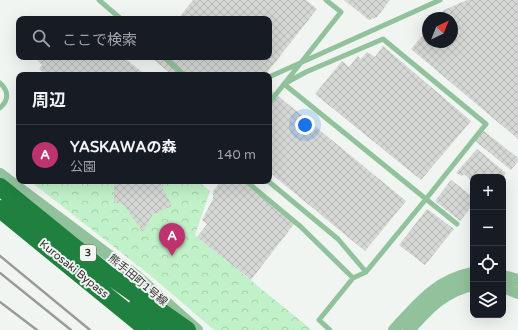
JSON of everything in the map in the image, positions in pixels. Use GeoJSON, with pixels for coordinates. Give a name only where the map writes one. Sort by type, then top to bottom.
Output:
{"type":"FeatureCollection","features":[{"type":"Feature","properties":{"kind":"highway","name":"Kurosaki Bypass"},"geometry":{"type":"LineString","coordinates":[[0,175],[175,330]]}},
{"type":"Feature","properties":{"kind":"highway"},"geometry":{"type":"LineString","coordinates":[[0,187],[163,330]]}},
{"type":"Feature","properties":{"kind":"highway"},"geometry":{"type":"LineString","coordinates":[[0,198],[106,279],[187,330]]}},
{"type":"Feature","properties":{"kind":"highway","name":"Kurosaki Bypass"},"geometry":{"type":"LineString","coordinates":[[0,209],[148,330]]}},
{"type":"Feature","properties":{"kind":"street","name":"熊手田町1号線"},"geometry":{"type":"LineString","coordinates":[[0,175],[135,275],[197,330]]}},
{"type":"Feature","properties":{"kind":"street"},"geometry":{"type":"LineString","coordinates":[[0,205],[62,262],[108,300],[136,318],[159,330]]}},
{"type":"Feature","properties":{"kind":"street"},"geometry":{"type":"LineString","coordinates":[[394,330],[425,296],[439,286],[460,276],[470,274]]}},
{"type":"Feature","properties":{"kind":"street"},"geometry":{"type":"LineString","coordinates":[[506,277],[518,280]]}},
{"type":"Feature","properties":{"kind":"street"},"geometry":{"type":"LineString","coordinates":[[410,330],[437,301],[451,292],[470,285]]}},
{"type":"Feature","properties":{"kind":"street"},"geometry":{"type":"LineString","coordinates":[[506,288],[518,292]]}},
{"type":"Feature","properties":{"kind":"lane"},"geometry":{"type":"LineString","coordinates":[[99,0],[118,16]]}},
{"type":"Feature","properties":{"kind":"lane"},"geometry":{"type":"LineString","coordinates":[[272,99],[341,12],[326,0]]}},
{"type":"Feature","properties":{"kind":"lane"},"geometry":{"type":"LineString","coordinates":[[272,76],[440,0]]}},
{"type":"Feature","properties":{"kind":"lane"},"geometry":{"type":"LineString","coordinates":[[284,84],[306,72],[383,39],[486,124],[366,272],[353,278],[319,320],[330,330]]}},
{"type":"Feature","properties":{"kind":"lane"},"geometry":{"type":"LineString","coordinates":[[167,60],[181,72]]}},
{"type":"Feature","properties":{"kind":"lane"},"geometry":{"type":"LineString","coordinates":[[0,83],[6,89],[7,96],[0,108]]}},
{"type":"Feature","properties":{"kind":"lane"},"geometry":{"type":"LineString","coordinates":[[284,84],[456,224]]}},
{"type":"Feature","properties":{"kind":"lane"},"geometry":{"type":"LineString","coordinates":[[250,184],[301,227],[353,278]]}},
{"type":"Feature","properties":{"kind":"lane"},"geometry":{"type":"LineString","coordinates":[[272,184],[338,239],[366,272]]}},
{"type":"Feature","properties":{"kind":"green space"},"geometry":{"type":"Polygon","coordinates":[[[34,184],[202,184],[210,191],[195,235],[312,330],[214,330],[151,276],[34,184]]]}},
{"type":"Feature","properties":{"kind":"building"},"geometry":{"type":"Polygon","coordinates":[[[193,0],[306,0],[317,9],[267,72],[168,72],[154,60],[272,60],[272,16],[180,16],[193,0]]]}},
{"type":"Feature","properties":{"kind":"building"},"geometry":{"type":"Polygon","coordinates":[[[344,0],[390,0],[377,17],[369,20],[344,0]]]}},
{"type":"Feature","properties":{"kind":"building"},"geometry":{"type":"Polygon","coordinates":[[[467,0],[518,0],[518,139],[411,49],[422,36],[422,48],[458,48],[458,12],[442,12],[467,0]]]}},
{"type":"Feature","properties":{"kind":"building"},"geometry":{"type":"Polygon","coordinates":[[[383,46],[471,121],[421,180],[315,94],[342,61],[349,67],[358,56],[361,59],[367,52],[375,57],[383,46]]]}},
{"type":"Feature","properties":{"kind":"building"},"geometry":{"type":"Polygon","coordinates":[[[37,60],[127,60],[142,72],[43,72],[39,69],[42,65],[37,60]]]}},
{"type":"Feature","properties":{"kind":"building"},"geometry":{"type":"Polygon","coordinates":[[[272,91],[406,201],[365,251],[272,174],[272,91]]]}},
{"type":"Feature","properties":{"kind":"building"},"geometry":{"type":"Polygon","coordinates":[[[484,131],[518,158],[518,161],[511,170],[475,141],[484,131]]]}},
{"type":"Feature","properties":{"kind":"building"},"geometry":{"type":"Polygon","coordinates":[[[477,149],[506,173],[470,174],[470,179],[464,174],[462,176],[456,173],[477,149]]]}},
{"type":"Feature","properties":{"kind":"building"},"geometry":{"type":"Polygon","coordinates":[[[451,180],[470,195],[470,209],[460,221],[435,201],[451,180]]]}},
{"type":"Feature","properties":{"kind":"building"},"geometry":{"type":"Polygon","coordinates":[[[114,184],[161,184],[172,206],[153,214],[143,232],[122,203],[114,203],[114,184]]]}},
{"type":"Feature","properties":{"kind":"building"},"geometry":{"type":"Polygon","coordinates":[[[219,184],[247,184],[294,224],[251,280],[197,237],[207,224],[202,220],[213,199],[213,191],[219,184]]]}},
{"type":"Feature","properties":{"kind":"building"},"geometry":{"type":"Polygon","coordinates":[[[427,209],[454,229],[425,265],[399,245],[427,209]]]}},
{"type":"Feature","properties":{"kind":"railway"},"geometry":{"type":"LineString","coordinates":[[0,256],[90,330]]}},
{"type":"Feature","properties":{"kind":"railway"},"geometry":{"type":"LineString","coordinates":[[0,273],[71,330]]}},
{"type":"Feature","properties":{"kind":"railway"},"geometry":{"type":"LineString","coordinates":[[0,302],[37,330]]}},
{"type":"Feature","properties":{"kind":"place","name":"YASKAWAの森"},"geometry":{"type":"Point","coordinates":[172,256]}}]}
